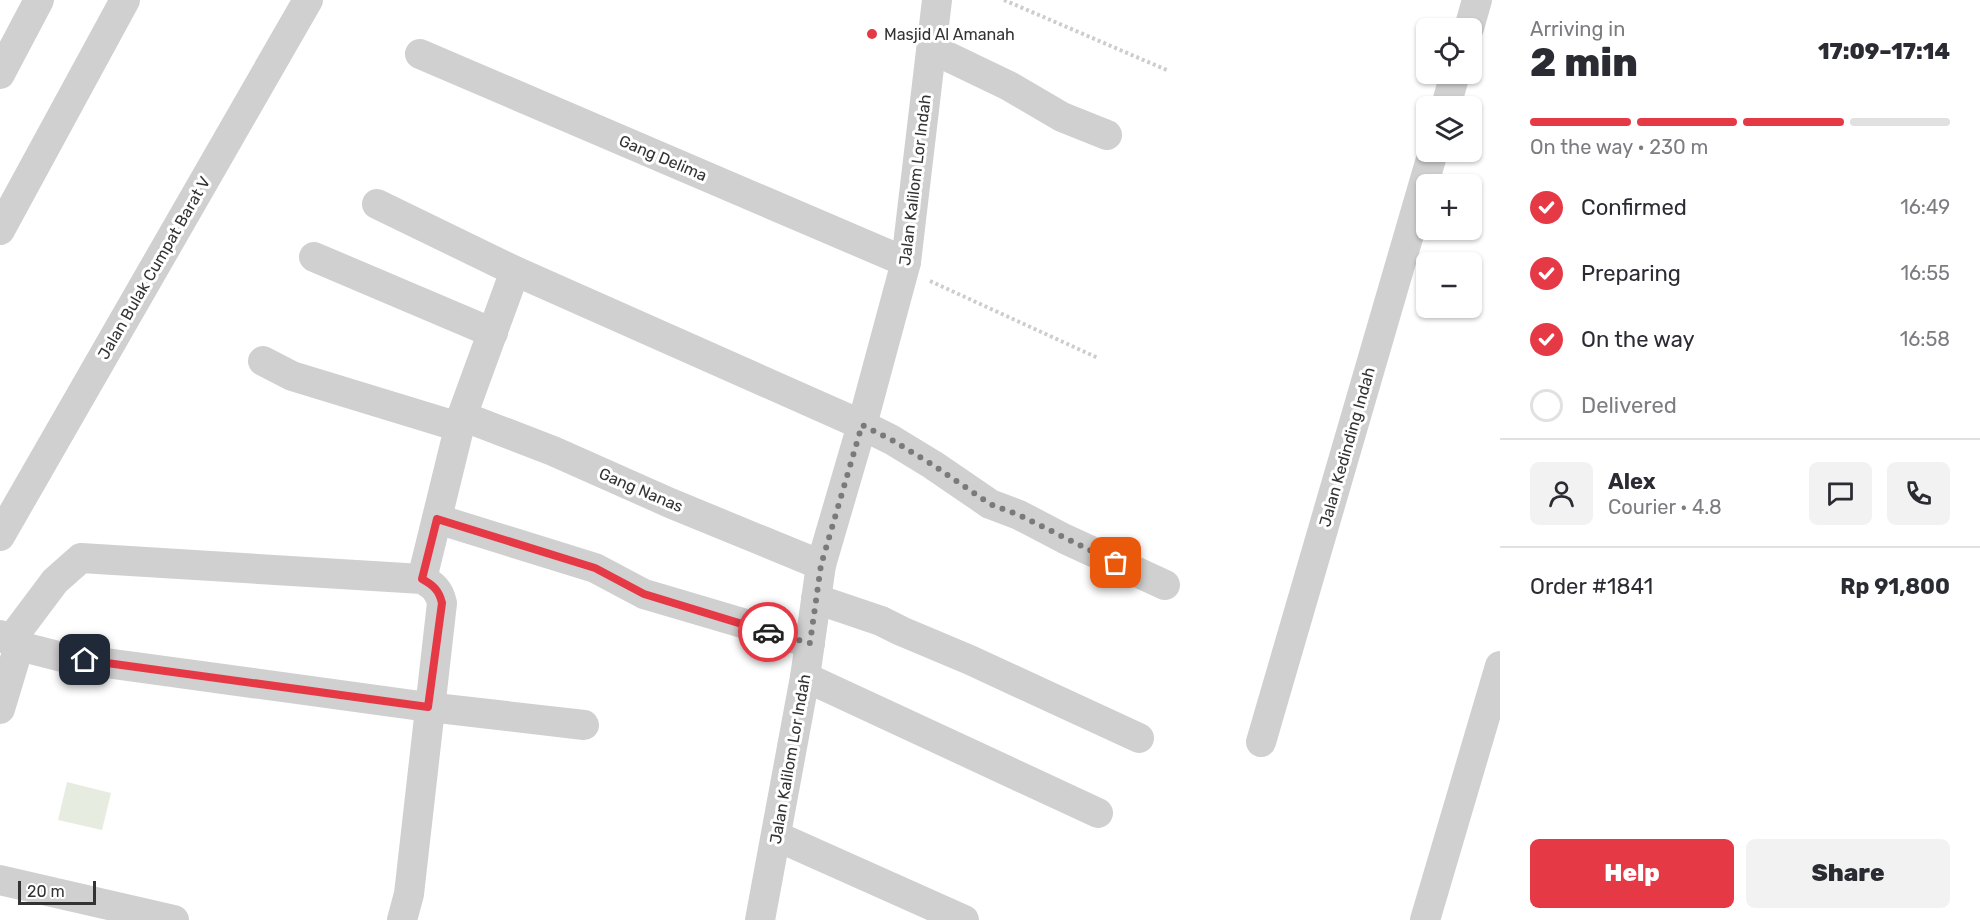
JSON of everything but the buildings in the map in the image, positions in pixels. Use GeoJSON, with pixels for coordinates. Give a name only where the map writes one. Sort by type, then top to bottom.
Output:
{"type":"FeatureCollection","features":[{"type":"Feature","properties":{"kind":"street"},"geometry":{"type":"LineString","coordinates":[[0,74],[39,0]]}},
{"type":"Feature","properties":{"kind":"street"},"geometry":{"type":"LineString","coordinates":[[0,231],[125,0]]}},
{"type":"Feature","properties":{"kind":"street","name":"Jalan Bulak Cumpat Barat V"},"geometry":{"type":"LineString","coordinates":[[0,536],[308,0]]}},
{"type":"Feature","properties":{"kind":"street","name":"Jalan Kalilom Lor Indah"},"geometry":{"type":"LineString","coordinates":[[760,920],[805,677],[821,565],[905,266],[937,0]]}},
{"type":"Feature","properties":{"kind":"street"},"geometry":{"type":"LineString","coordinates":[[1472,18],[1477,0]]}},
{"type":"Feature","properties":{"kind":"street"},"geometry":{"type":"LineString","coordinates":[[932,49],[1009,86],[1062,117],[1107,135]]}},
{"type":"Feature","properties":{"kind":"street","name":"Gang Delima"},"geometry":{"type":"LineString","coordinates":[[420,54],[905,266]]}},
{"type":"Feature","properties":{"kind":"street","name":"Jalan Kedinding Indah"},"geometry":{"type":"LineString","coordinates":[[1261,742],[1430,162]]}},
{"type":"Feature","properties":{"kind":"street"},"geometry":{"type":"LineString","coordinates":[[377,204],[515,272],[862,425],[933,465],[990,504],[1019,515],[1165,585]]}},
{"type":"Feature","properties":{"kind":"street"},"geometry":{"type":"LineString","coordinates":[[314,256],[493,333]]}},
{"type":"Feature","properties":{"kind":"street"},"geometry":{"type":"LineString","coordinates":[[422,579],[460,422],[515,272]]}},
{"type":"Feature","properties":{"kind":"street","name":"Gang Nanas"},"geometry":{"type":"LineString","coordinates":[[263,361],[292,376],[460,422],[553,451],[670,503],[821,565]]}},
{"type":"Feature","properties":{"kind":"street"},"geometry":{"type":"LineString","coordinates":[[437,519],[595,568],[644,594],[810,643]]}},
{"type":"Feature","properties":{"kind":"street"},"geometry":{"type":"LineString","coordinates":[[0,709],[10,641],[55,581],[81,558],[422,579],[432,584],[439,593],[442,603],[428,707],[409,894],[402,920]]}},
{"type":"Feature","properties":{"kind":"street"},"geometry":{"type":"LineString","coordinates":[[816,599],[881,621],[900,632],[970,660],[1139,738]]}},
{"type":"Feature","properties":{"kind":"street"},"geometry":{"type":"LineString","coordinates":[[10,641],[32,651],[62,657],[428,707],[584,724]]}},
{"type":"Feature","properties":{"kind":"street"},"geometry":{"type":"LineString","coordinates":[[1425,920],[1500,666]]}},
{"type":"Feature","properties":{"kind":"street"},"geometry":{"type":"LineString","coordinates":[[805,677],[1098,813]]}},
{"type":"Feature","properties":{"kind":"street"},"geometry":{"type":"LineString","coordinates":[[776,836],[964,920]]}},
{"type":"Feature","properties":{"kind":"street"},"geometry":{"type":"LineString","coordinates":[[0,880],[174,920]]}},
{"type":"Feature","properties":{"kind":"path"},"geometry":{"type":"LineString","coordinates":[[1004,0],[1169,71]]}},
{"type":"Feature","properties":{"kind":"path"},"geometry":{"type":"LineString","coordinates":[[905,266],[1098,358]]}},
{"type":"Feature","properties":{"kind":"shaded area"},"geometry":{"type":"Polygon","coordinates":[[[67,782],[111,793],[102,830],[58,820],[67,782]]]}},
{"type":"Feature","properties":{"kind":"way so far"},"geometry":{"type":"LineString","coordinates":[[768,632],[810,643],[821,565],[862,425],[933,465],[990,504],[1019,515],[1116,563]]}},
{"type":"Feature","properties":{"kind":"place","name":"Masjid Al Amanah"},"geometry":{"type":"Point","coordinates":[872,34]}},
{"type":"Feature","properties":{"kind":"route"},"geometry":{"type":"LineString","coordinates":[[85,660],[428,707],[442,603],[439,593],[432,584],[422,579],[437,519],[595,568],[644,594],[768,632]]}}]}
